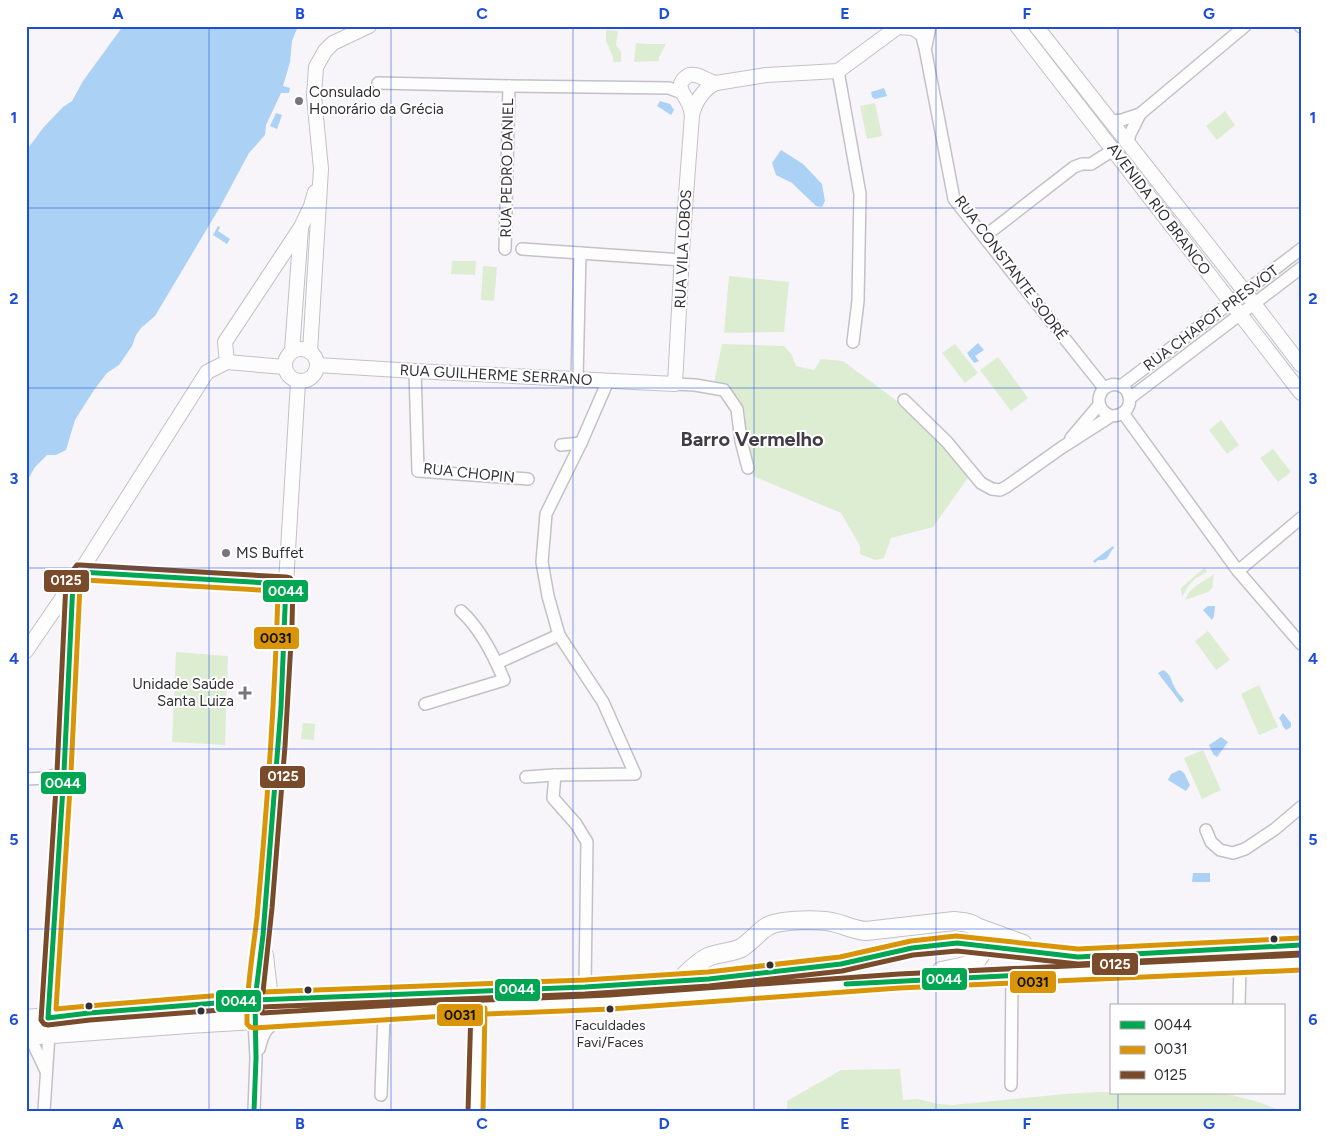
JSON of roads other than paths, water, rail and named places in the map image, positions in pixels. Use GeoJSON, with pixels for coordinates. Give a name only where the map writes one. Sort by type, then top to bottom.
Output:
{"type":"FeatureCollection","features":[{"type":"Feature","properties":{"kind":"main road"},"geometry":{"type":"LineString","coordinates":[[678,981],[707,957],[743,947],[770,925],[786,921],[835,922],[853,929],[866,931],[954,920],[966,922],[1016,940],[1047,954]]}},
{"type":"Feature","properties":{"kind":"main road"},"geometry":{"type":"LineString","coordinates":[[899,981],[974,962],[980,957],[984,946],[982,936],[976,927]]}},
{"type":"Feature","properties":{"kind":"main road"},"geometry":{"type":"LineString","coordinates":[[27,1031],[89,1013],[263,1000],[585,987],[708,979],[841,964],[933,945],[984,946],[1078,956],[1301,945]]}},
{"type":"Feature","properties":{"kind":"main road"},"geometry":{"type":"LineString","coordinates":[[719,954],[711,960],[708,979],[712,987],[721,993]]}},
{"type":"Feature","properties":{"kind":"main road"},"geometry":{"type":"LineString","coordinates":[[48,1026],[254,1021],[610,1002],[899,981],[1301,962]]}},
{"type":"Feature","properties":{"kind":"street"},"geometry":{"type":"LineString","coordinates":[[310,352],[321,169],[314,96],[316,67],[325,51],[333,43],[369,26]]}},
{"type":"Feature","properties":{"kind":"street"},"geometry":{"type":"LineString","coordinates":[[679,89],[685,77],[693,74],[709,82],[716,82],[766,75],[838,71],[899,26],[913,28],[924,34]]}},
{"type":"Feature","properties":{"kind":"street","name":"AVENIDA RIO BRANCO"},"geometry":{"type":"LineString","coordinates":[[1017,26],[1301,393]]}},
{"type":"Feature","properties":{"kind":"street","name":"AVENIDA RIO BRANCO"},"geometry":{"type":"LineString","coordinates":[[1036,26],[1301,365]]}},
{"type":"Feature","properties":{"kind":"street"},"geometry":{"type":"LineString","coordinates":[[1111,122],[1140,114],[1245,26]]}},
{"type":"Feature","properties":{"kind":"street","name":"RUA CONSTANTE SODRÉ"},"geometry":{"type":"LineString","coordinates":[[924,34],[954,199],[1104,388]]}},
{"type":"Feature","properties":{"kind":"street"},"geometry":{"type":"LineString","coordinates":[[838,71],[860,194],[858,301],[853,342]]}},
{"type":"Feature","properties":{"kind":"street"},"geometry":{"type":"LineString","coordinates":[[701,77],[705,85],[702,95]]}},
{"type":"Feature","properties":{"kind":"street"},"geometry":{"type":"LineString","coordinates":[[378,83],[679,89],[692,99],[702,95],[710,85],[716,82]]}},
{"type":"Feature","properties":{"kind":"street","name":"RUA PEDRO DANIEL"},"geometry":{"type":"LineString","coordinates":[[505,249],[509,86]]}},
{"type":"Feature","properties":{"kind":"street","name":"RUA VILA LOBOS"},"geometry":{"type":"LineString","coordinates":[[679,89],[690,105],[692,115]]}},
{"type":"Feature","properties":{"kind":"street","name":"RUA VILA LOBOS"},"geometry":{"type":"LineString","coordinates":[[675,384],[692,115],[694,106],[702,95]]}},
{"type":"Feature","properties":{"kind":"street"},"geometry":{"type":"LineString","coordinates":[[1128,142],[1140,114]]}},
{"type":"Feature","properties":{"kind":"street"},"geometry":{"type":"LineString","coordinates":[[985,236],[1074,167],[1082,164],[1091,164],[1113,150]]}},
{"type":"Feature","properties":{"kind":"street"},"geometry":{"type":"LineString","coordinates":[[227,362],[225,342],[301,227],[311,206],[321,169]]}},
{"type":"Feature","properties":{"kind":"street"},"geometry":{"type":"LineString","coordinates":[[292,351],[303,349],[310,352],[316,359],[316,372],[312,378],[298,382],[289,377],[284,367],[285,360],[292,351],[301,227]]}},
{"type":"Feature","properties":{"kind":"street"},"geometry":{"type":"LineString","coordinates":[[522,249],[682,260]]}},
{"type":"Feature","properties":{"kind":"street","name":"RUA CHAPOT PRESVOT"},"geometry":{"type":"LineString","coordinates":[[1121,386],[1301,249]]}},
{"type":"Feature","properties":{"kind":"street"},"geometry":{"type":"LineString","coordinates":[[577,379],[580,253]]}},
{"type":"Feature","properties":{"kind":"street","name":"RUA CHAPOT PRESVOT"},"geometry":{"type":"LineString","coordinates":[[1130,398],[1301,268]]}},
{"type":"Feature","properties":{"kind":"street"},"geometry":{"type":"LineString","coordinates":[[26,651],[77,577],[207,372],[227,362],[284,367]]}},
{"type":"Feature","properties":{"kind":"street","name":"RUA GUILHERME SERRANO"},"geometry":{"type":"LineString","coordinates":[[317,365],[675,384]]}},
{"type":"Feature","properties":{"kind":"street","name":"RUA CHOPIN"},"geometry":{"type":"LineString","coordinates":[[415,371],[418,471],[528,478]]}},
{"type":"Feature","properties":{"kind":"street"},"geometry":{"type":"LineString","coordinates":[[526,777],[555,774],[635,774],[603,702],[559,635],[548,596],[542,562],[546,514],[581,443],[608,380]]}},
{"type":"Feature","properties":{"kind":"street"},"geometry":{"type":"LineString","coordinates":[[254,1111],[256,1058],[254,1021],[263,1000],[263,935],[281,707],[298,382]]}},
{"type":"Feature","properties":{"kind":"street"},"geometry":{"type":"LineString","coordinates":[[675,384],[724,390],[737,409],[741,441],[748,468]]}},
{"type":"Feature","properties":{"kind":"street"},"geometry":{"type":"LineString","coordinates":[[904,400],[947,442],[981,482],[992,489],[1000,490],[1111,416],[1123,413],[1130,404],[1130,398],[1121,386],[1109,385],[1100,393],[1099,405],[1102,410],[1111,416]]}},
{"type":"Feature","properties":{"kind":"street"},"geometry":{"type":"LineString","coordinates":[[1061,448],[1099,405]]}},
{"type":"Feature","properties":{"kind":"street"},"geometry":{"type":"LineString","coordinates":[[1123,413],[1238,570],[1301,644]]}},
{"type":"Feature","properties":{"kind":"street"},"geometry":{"type":"LineString","coordinates":[[561,445],[581,443]]}},
{"type":"Feature","properties":{"kind":"street"},"geometry":{"type":"LineString","coordinates":[[1238,570],[1301,518]]}},
{"type":"Feature","properties":{"kind":"street"},"geometry":{"type":"LineString","coordinates":[[77,577],[286,584]]}},
{"type":"Feature","properties":{"kind":"street"},"geometry":{"type":"LineString","coordinates":[[44,1111],[77,577]]}},
{"type":"Feature","properties":{"kind":"street"},"geometry":{"type":"LineString","coordinates":[[425,704],[504,680],[497,663],[472,620],[461,611]]}},
{"type":"Feature","properties":{"kind":"street"},"geometry":{"type":"LineString","coordinates":[[497,663],[559,635]]}},
{"type":"Feature","properties":{"kind":"street"},"geometry":{"type":"LineString","coordinates":[[26,779],[46,778],[64,772]]}},
{"type":"Feature","properties":{"kind":"street"},"geometry":{"type":"LineString","coordinates":[[555,774],[553,798],[576,824],[587,842],[585,987]]}},
{"type":"Feature","properties":{"kind":"street"},"geometry":{"type":"LineString","coordinates":[[1206,830],[1211,842],[1220,850],[1233,853],[1245,849],[1275,829],[1301,807]]}},
{"type":"Feature","properties":{"kind":"street"},"geometry":{"type":"LineString","coordinates":[[1239,1004],[1240,965]]}},
{"type":"Feature","properties":{"kind":"street"},"geometry":{"type":"LineString","coordinates":[[1011,1085],[1012,975]]}},
{"type":"Feature","properties":{"kind":"street"},"geometry":{"type":"LineString","coordinates":[[256,1058],[264,1032],[270,1025],[280,1019],[263,1000]]}},
{"type":"Feature","properties":{"kind":"street"},"geometry":{"type":"LineString","coordinates":[[475,1111],[478,1008]]}},
{"type":"Feature","properties":{"kind":"street"},"geometry":{"type":"LineString","coordinates":[[381,1096],[384,1013]]}},
{"type":"Feature","properties":{"kind":"street"},"geometry":{"type":"LineString","coordinates":[[27,1031],[47,1072]]}},
{"type":"Feature","properties":{"kind":"water"},"geometry":{"type":"Polygon","coordinates":[[[123,26],[298,26],[292,41],[290,62],[283,86],[290,88],[289,93],[281,93],[266,125],[265,135],[249,153],[220,207],[155,316],[141,328],[119,365],[107,373],[75,420],[66,450],[56,455],[47,455],[35,467],[26,483],[26,151],[43,128],[63,107],[72,101],[83,81],[123,26]]]}},
{"type":"Feature","properties":{"kind":"water"},"geometry":{"type":"Polygon","coordinates":[[[884,88],[887,96],[875,99],[872,97],[871,92],[884,88]]]}},
{"type":"Feature","properties":{"kind":"water"},"geometry":{"type":"Polygon","coordinates":[[[660,101],[670,104],[674,110],[671,115],[657,106],[660,101]]]}},
{"type":"Feature","properties":{"kind":"water"},"geometry":{"type":"Polygon","coordinates":[[[276,113],[282,115],[277,129],[270,126],[276,113]]]}},
{"type":"Feature","properties":{"kind":"water"},"geometry":{"type":"Polygon","coordinates":[[[781,150],[803,164],[822,184],[825,201],[822,207],[816,206],[792,183],[776,175],[772,163],[781,150]]]}},
{"type":"Feature","properties":{"kind":"water"},"geometry":{"type":"Polygon","coordinates":[[[218,226],[220,227],[218,231],[230,239],[227,244],[213,235],[218,226]]]}},
{"type":"Feature","properties":{"kind":"water"},"geometry":{"type":"Polygon","coordinates":[[[978,343],[984,350],[975,356],[979,361],[974,363],[967,353],[978,343]]]}},
{"type":"Feature","properties":{"kind":"water"},"geometry":{"type":"Polygon","coordinates":[[[1113,546],[1114,548],[1107,558],[1098,560],[1095,563],[1093,561],[1113,546]]]}},
{"type":"Feature","properties":{"kind":"water"},"geometry":{"type":"Polygon","coordinates":[[[1208,606],[1215,606],[1212,620],[1203,610],[1208,606]]]}},
{"type":"Feature","properties":{"kind":"water"},"geometry":{"type":"Polygon","coordinates":[[[1163,670],[1169,675],[1176,690],[1184,700],[1181,703],[1158,673],[1163,670]]]}},
{"type":"Feature","properties":{"kind":"water"},"geometry":{"type":"Polygon","coordinates":[[[1283,713],[1291,723],[1291,727],[1286,730],[1279,718],[1283,713]]]}},
{"type":"Feature","properties":{"kind":"water"},"geometry":{"type":"Polygon","coordinates":[[[1221,737],[1228,742],[1217,757],[1213,754],[1209,745],[1221,737]]]}},
{"type":"Feature","properties":{"kind":"water"},"geometry":{"type":"Polygon","coordinates":[[[1180,770],[1184,773],[1190,785],[1186,791],[1168,780],[1171,774],[1180,770]]]}},
{"type":"Feature","properties":{"kind":"water"},"geometry":{"type":"Polygon","coordinates":[[[1193,873],[1210,873],[1210,882],[1192,882],[1193,873]]]}},
{"type":"Feature","properties":{"kind":"place","name":"Consulado Honorário da Grécia"},"geometry":{"type":"Point","coordinates":[299,101]}},
{"type":"Feature","properties":{"kind":"place","name":"MS Buffet"},"geometry":{"type":"Point","coordinates":[226,553]}},
{"type":"Feature","properties":{"kind":"place","name":"Unidade Saúde Santa Luiza"},"geometry":{"type":"Point","coordinates":[245,693]}},
{"type":"Feature","properties":{"kind":"place","name":"Faculdades Favi/Faces"},"geometry":{"type":"Point","coordinates":[610,1009]}},
{"type":"Feature","properties":{"kind":"district","name":"Barro Vermelho"},"geometry":{"type":"Point","coordinates":[752,439]}}]}
